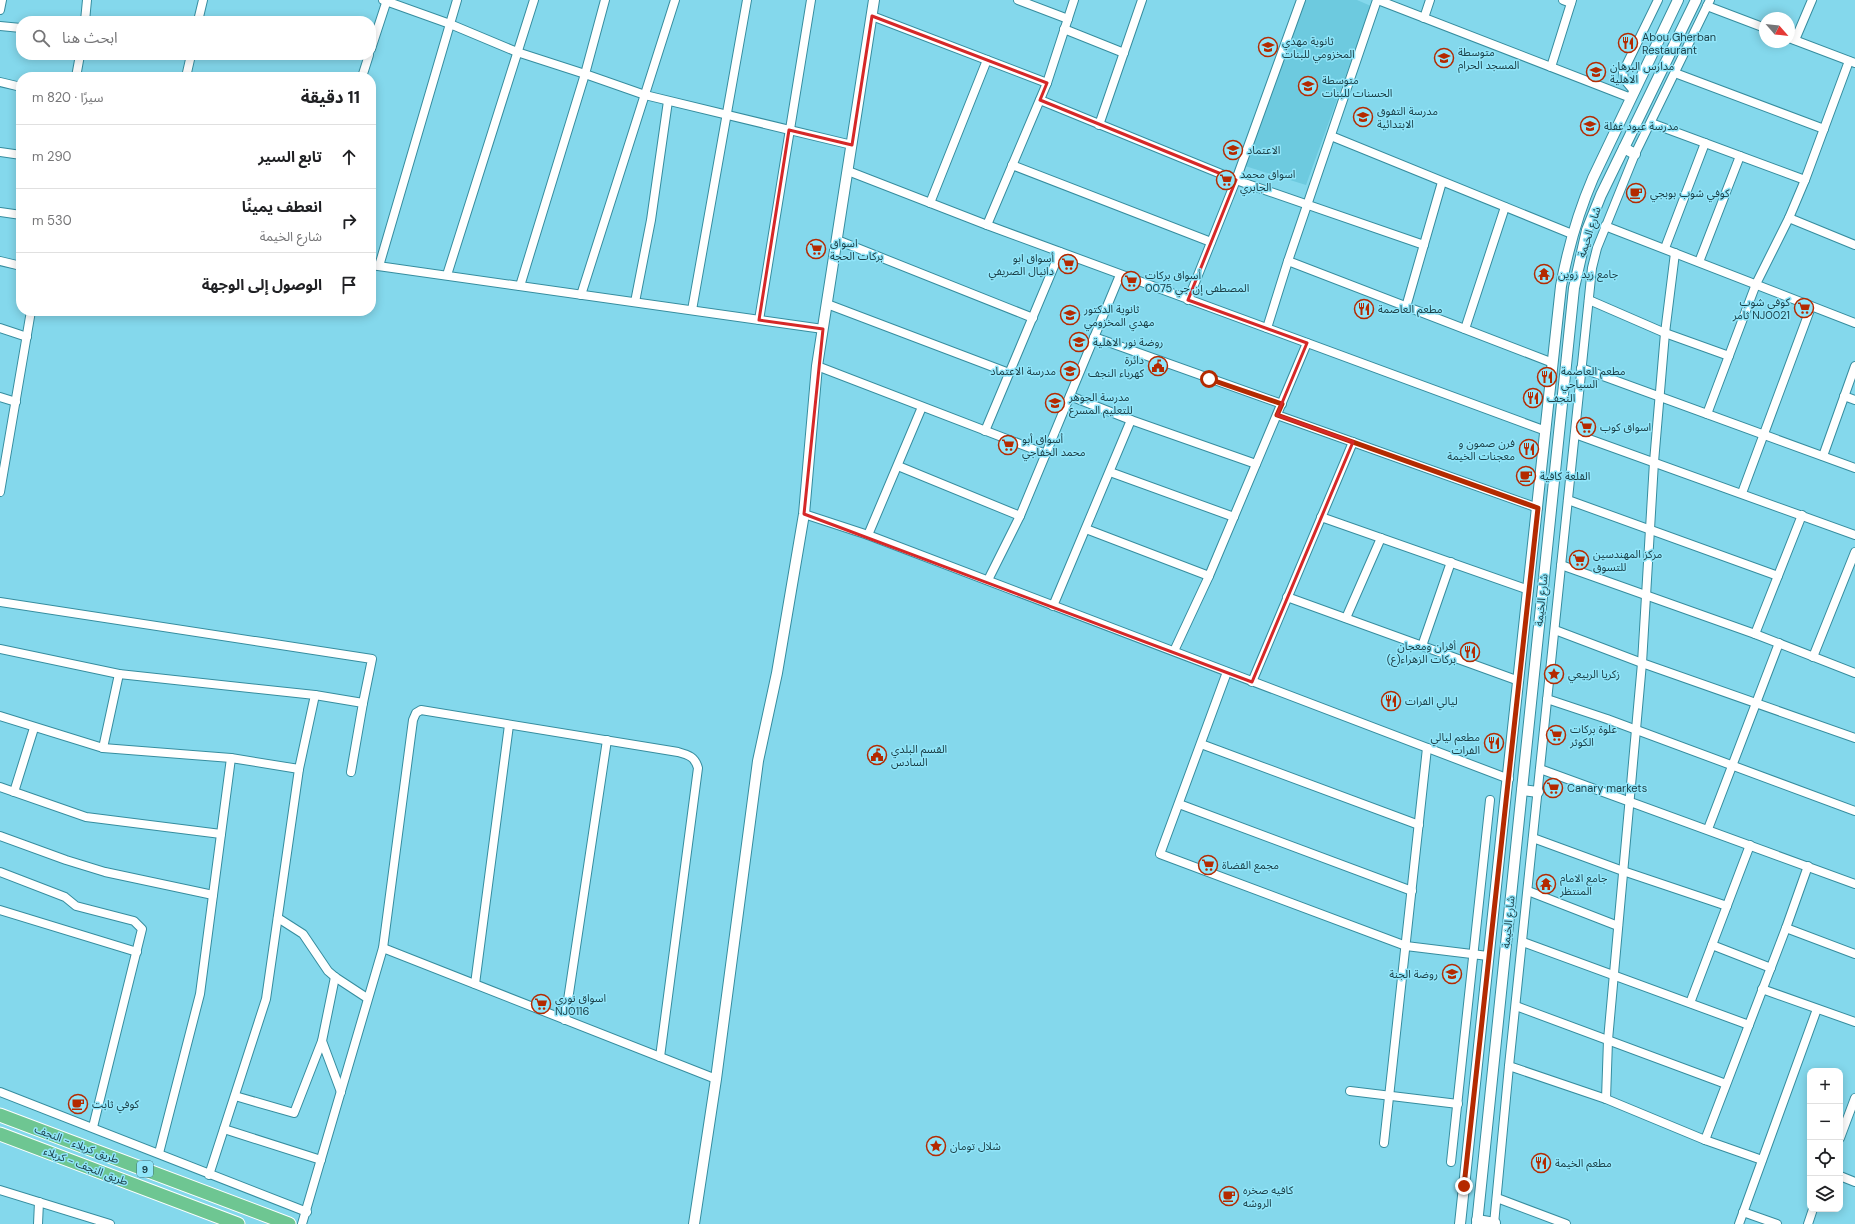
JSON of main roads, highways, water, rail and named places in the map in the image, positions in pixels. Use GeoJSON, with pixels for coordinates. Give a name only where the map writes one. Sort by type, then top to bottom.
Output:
{"type":"FeatureCollection","features":[{"type":"Feature","properties":{"kind":"highway","name":"طريق کربلاء - النجف"},"geometry":{"type":"LineString","coordinates":[[0,1114],[289,1224]]}},
{"type":"Feature","properties":{"kind":"highway","name":"طريق النجف - کربلاء"},"geometry":{"type":"LineString","coordinates":[[0,1134],[238,1224]]}},
{"type":"Feature","properties":{"kind":"place","name":"Abou Gherban Restaurant"},"geometry":{"type":"Point","coordinates":[1628,43]}},
{"type":"Feature","properties":{"kind":"place","name":"ثانوية مهدي المخزومي للبنات"},"geometry":{"type":"Point","coordinates":[1268,47]}},
{"type":"Feature","properties":{"kind":"place","name":"متوسطة المسجد الحرام"},"geometry":{"type":"Point","coordinates":[1444,58]}},
{"type":"Feature","properties":{"kind":"place","name":"مدارس البرهان الاهلية"},"geometry":{"type":"Point","coordinates":[1596,72]}},
{"type":"Feature","properties":{"kind":"place","name":"متوسطة الحسنات للبنات"},"geometry":{"type":"Point","coordinates":[1308,86]}},
{"type":"Feature","properties":{"kind":"place","name":"مدرسة التفوق الابتدائية"},"geometry":{"type":"Point","coordinates":[1363,117]}},
{"type":"Feature","properties":{"kind":"place","name":"مدرسة عبود غفلة"},"geometry":{"type":"Point","coordinates":[1590,126]}},
{"type":"Feature","properties":{"kind":"place","name":"الاعتماد"},"geometry":{"type":"Point","coordinates":[1233,150]}},
{"type":"Feature","properties":{"kind":"place","name":"اسواق محمد الجابري"},"geometry":{"type":"Point","coordinates":[1226,180]}},
{"type":"Feature","properties":{"kind":"place","name":"كوفي شوب بوبجي"},"geometry":{"type":"Point","coordinates":[1636,193]}},
{"type":"Feature","properties":{"kind":"place","name":"اسواق بركات الحجة"},"geometry":{"type":"Point","coordinates":[816,249]}},
{"type":"Feature","properties":{"kind":"place","name":"أسواق ابو دانيال الصريفي"},"geometry":{"type":"Point","coordinates":[1068,264]}},
{"type":"Feature","properties":{"kind":"place","name":"جامع زيد زوين"},"geometry":{"type":"Point","coordinates":[1544,274]}},
{"type":"Feature","properties":{"kind":"place","name":"أسواق بركات المصطفی إن جي 0075"},"geometry":{"type":"Point","coordinates":[1131,281]}},
{"type":"Feature","properties":{"kind":"place","name":"كوفي شوب ثامر NJ0021"},"geometry":{"type":"Point","coordinates":[1804,308]}},
{"type":"Feature","properties":{"kind":"place","name":"مطعم العاصمة"},"geometry":{"type":"Point","coordinates":[1364,309]}},
{"type":"Feature","properties":{"kind":"place","name":"ثانوية الدكتور مهدي المخزومي"},"geometry":{"type":"Point","coordinates":[1070,315]}},
{"type":"Feature","properties":{"kind":"place","name":"روضة نور الاهلية"},"geometry":{"type":"Point","coordinates":[1079,342]}},
{"type":"Feature","properties":{"kind":"place","name":"دائرة كهرباء النجف"},"geometry":{"type":"Point","coordinates":[1158,366]}},
{"type":"Feature","properties":{"kind":"place","name":"مدرسة الاعتماد"},"geometry":{"type":"Point","coordinates":[1070,371]}},
{"type":"Feature","properties":{"kind":"place","name":"مطعم العاصمة السياحي"},"geometry":{"type":"Point","coordinates":[1547,377]}},
{"type":"Feature","properties":{"kind":"place","name":"النجف"},"geometry":{"type":"Point","coordinates":[1533,398]}},
{"type":"Feature","properties":{"kind":"place","name":"مدرسة الجوهر للتعليم المسرع"},"geometry":{"type":"Point","coordinates":[1055,403]}},
{"type":"Feature","properties":{"kind":"place","name":"اسواق كوب"},"geometry":{"type":"Point","coordinates":[1586,427]}},
{"type":"Feature","properties":{"kind":"place","name":"أسواق أبو محمد الخفاجي"},"geometry":{"type":"Point","coordinates":[1008,445]}},
{"type":"Feature","properties":{"kind":"place","name":"فرن صمون و معجنات الخيمة"},"geometry":{"type":"Point","coordinates":[1529,449]}},
{"type":"Feature","properties":{"kind":"place","name":"القلعة كافية"},"geometry":{"type":"Point","coordinates":[1526,476]}},
{"type":"Feature","properties":{"kind":"place","name":"مركز المهندسين للتسوق"},"geometry":{"type":"Point","coordinates":[1579,560]}},
{"type":"Feature","properties":{"kind":"place","name":"أفران ومعجان بركات الزهراء(ع)"},"geometry":{"type":"Point","coordinates":[1470,652]}},
{"type":"Feature","properties":{"kind":"place","name":"زكريا الربيعي"},"geometry":{"type":"Point","coordinates":[1554,674]}},
{"type":"Feature","properties":{"kind":"place","name":"ليالي الفرات"},"geometry":{"type":"Point","coordinates":[1391,701]}},
{"type":"Feature","properties":{"kind":"place","name":"علوة بركات الكوثر"},"geometry":{"type":"Point","coordinates":[1556,735]}},
{"type":"Feature","properties":{"kind":"place","name":"مطعم ليالي الفرات"},"geometry":{"type":"Point","coordinates":[1494,743]}},
{"type":"Feature","properties":{"kind":"place","name":"القسم البلدي السادس"},"geometry":{"type":"Point","coordinates":[877,755]}},
{"type":"Feature","properties":{"kind":"place","name":"Canary markets"},"geometry":{"type":"Point","coordinates":[1553,788]}},
{"type":"Feature","properties":{"kind":"place","name":"مجمع القضاة"},"geometry":{"type":"Point","coordinates":[1208,865]}},
{"type":"Feature","properties":{"kind":"place","name":"جامع الامام المنتظر"},"geometry":{"type":"Point","coordinates":[1546,884]}},
{"type":"Feature","properties":{"kind":"place","name":"روضة الجنة"},"geometry":{"type":"Point","coordinates":[1452,974]}},
{"type":"Feature","properties":{"kind":"place","name":"اسواق نوري NJ0116"},"geometry":{"type":"Point","coordinates":[541,1004]}},
{"type":"Feature","properties":{"kind":"place","name":"كوفي ثابت"},"geometry":{"type":"Point","coordinates":[78,1104]}},
{"type":"Feature","properties":{"kind":"place","name":"شلال تومان"},"geometry":{"type":"Point","coordinates":[936,1146]}},
{"type":"Feature","properties":{"kind":"place","name":"مطعم الخيمة"},"geometry":{"type":"Point","coordinates":[1541,1163]}},
{"type":"Feature","properties":{"kind":"place","name":"كافيه صخره الروشه"},"geometry":{"type":"Point","coordinates":[1229,1196]}}]}
